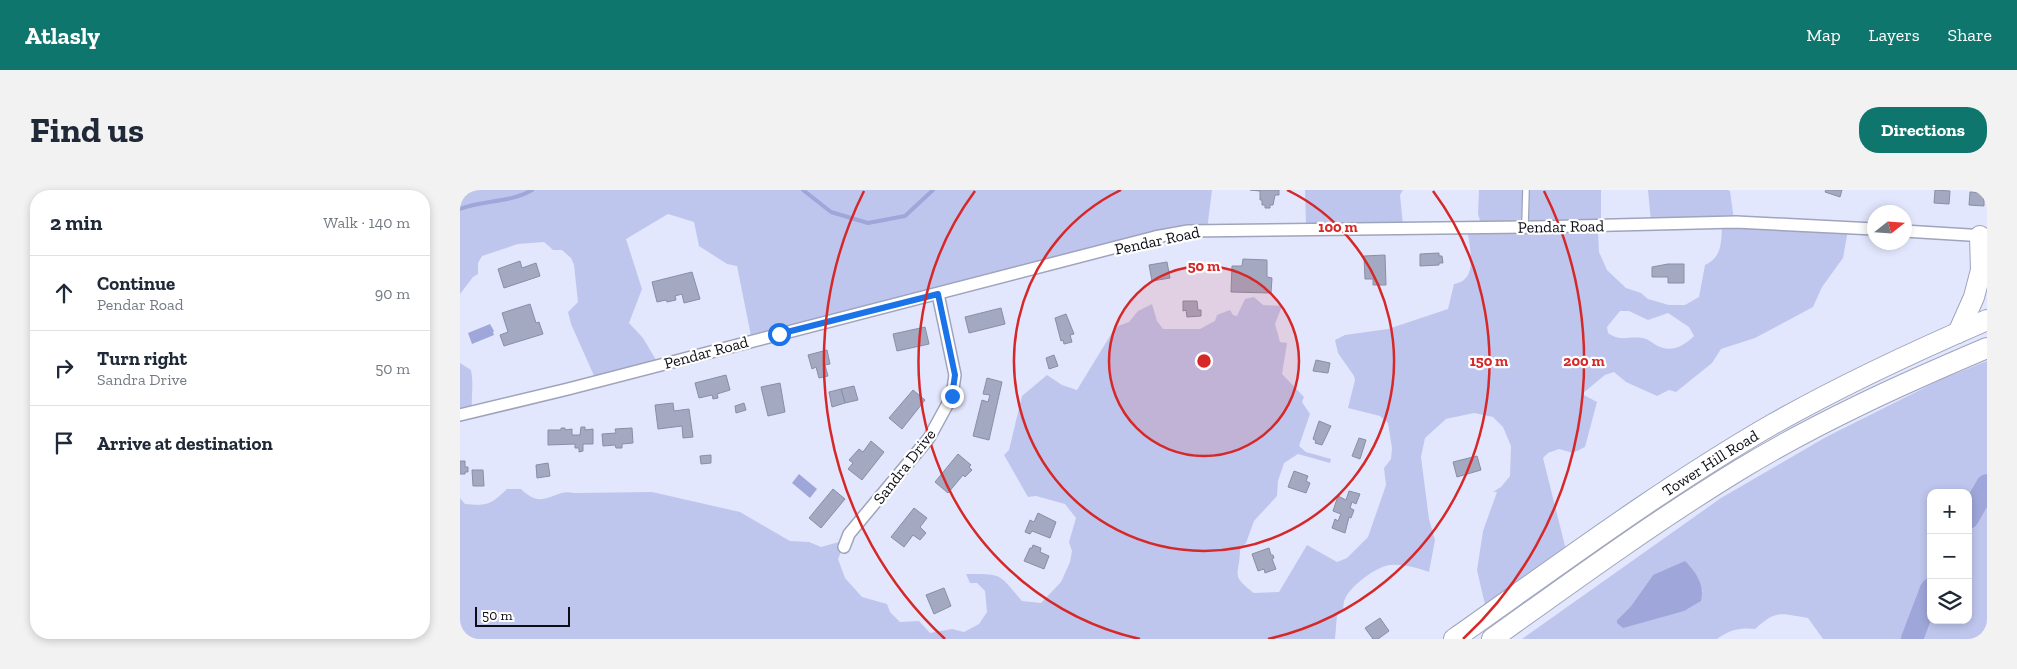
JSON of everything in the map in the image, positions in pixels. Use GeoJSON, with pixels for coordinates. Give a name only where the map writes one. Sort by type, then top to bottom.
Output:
{"type":"FeatureCollection","features":[{"type":"Feature","properties":{"kind":"highway"},"geometry":{"type":"LineString","coordinates":[[1958,333],[1974,297],[1981,270],[1984,236]]}},
{"type":"Feature","properties":{"kind":"highway","name":"Tower Hill Road"},"geometry":{"type":"LineString","coordinates":[[1454,639],[1638,511],[1740,444],[1810,404],[1987,320]]}},
{"type":"Feature","properties":{"kind":"highway","name":"Tower Hill Road"},"geometry":{"type":"LineString","coordinates":[[1492,639],[1739,470],[1829,420],[1987,348]]}},
{"type":"Feature","properties":{"kind":"street","name":"Pendar Road"},"geometry":{"type":"LineString","coordinates":[[460,415],[559,392],[1188,231],[1750,222],[1867,229]]}},
{"type":"Feature","properties":{"kind":"street"},"geometry":{"type":"LineString","coordinates":[[1912,232],[1984,236]]}},
{"type":"Feature","properties":{"kind":"street","name":"Sandra Drive"},"geometry":{"type":"LineString","coordinates":[[844,547],[849,534],[929,438],[952,396],[955,375],[938,294]]}},
{"type":"Feature","properties":{"kind":"lane"},"geometry":{"type":"LineString","coordinates":[[1525,226],[1526,190]]}},
{"type":"Feature","properties":{"kind":"shaded area"},"geometry":{"type":"Polygon","coordinates":[[[460,190],[1212,190],[1207,230],[752,341],[737,266],[727,264],[699,246],[694,222],[668,214],[626,239],[642,289],[629,323],[643,338],[659,365],[595,378],[571,324],[568,312],[578,302],[574,265],[571,258],[562,250],[553,250],[544,242],[518,244],[482,256],[478,263],[478,274],[473,277],[460,294],[460,190]]]}},
{"type":"Feature","properties":{"kind":"shaded area"},"geometry":{"type":"Polygon","coordinates":[[[1305,190],[1403,190],[1400,195],[1403,225],[1306,226],[1305,190]]]}},
{"type":"Feature","properties":{"kind":"shaded area"},"geometry":{"type":"Polygon","coordinates":[[[1479,190],[1601,190],[1601,222],[1598,231],[1599,252],[1607,270],[1626,288],[1641,293],[1648,299],[1669,305],[1685,305],[1699,297],[1705,265],[1715,258],[1720,249],[1722,227],[1651,222],[1648,190],[1728,190],[1730,191],[1734,220],[1848,230],[1843,258],[1822,287],[1813,307],[1755,338],[1721,349],[1712,363],[1676,392],[1669,390],[1657,396],[1626,382],[1614,372],[1605,375],[1582,394],[1597,402],[1585,447],[1573,453],[1559,449],[1548,453],[1543,458],[1567,554],[1486,609],[1477,570],[1483,531],[1497,492],[1493,492],[1501,487],[1510,476],[1511,446],[1503,427],[1493,417],[1474,413],[1446,419],[1425,438],[1421,457],[1429,519],[1435,540],[1429,572],[1406,566],[1391,565],[1372,573],[1352,589],[1344,601],[1343,610],[1337,615],[1335,639],[460,639],[460,498],[465,504],[479,505],[492,501],[507,489],[521,489],[536,499],[548,498],[567,492],[652,492],[740,512],[790,541],[809,542],[821,547],[846,540],[838,559],[845,578],[862,597],[887,604],[890,612],[900,622],[919,621],[930,633],[952,629],[964,632],[979,624],[987,612],[985,591],[977,583],[970,583],[966,574],[994,575],[1003,580],[1022,601],[1041,603],[1061,582],[1070,562],[1072,551],[1069,542],[1076,518],[1065,504],[1036,496],[1028,497],[1004,455],[1009,450],[1022,396],[1047,375],[1062,385],[1077,390],[1118,326],[1129,322],[1138,311],[1152,304],[1157,321],[1163,329],[1200,329],[1215,321],[1217,315],[1230,310],[1233,315],[1237,316],[1245,299],[1254,297],[1263,305],[1282,306],[1275,324],[1280,342],[1287,343],[1282,374],[1304,397],[1302,402],[1310,414],[1299,446],[1306,452],[1331,459],[1330,463],[1298,454],[1284,463],[1278,481],[1277,496],[1254,521],[1246,543],[1240,549],[1238,574],[1241,582],[1254,593],[1279,592],[1307,545],[1337,562],[1347,558],[1368,537],[1386,485],[1384,468],[1391,459],[1392,448],[1388,423],[1380,416],[1348,408],[1355,380],[1338,353],[1335,340],[1345,335],[1388,329],[1448,309],[1454,284],[1462,281],[1470,269],[1471,253],[1467,228],[1481,224],[1478,214],[1479,190]],[[1620,311],[1607,327],[1608,333],[1621,338],[1644,338],[1666,349],[1681,346],[1694,336],[1689,327],[1668,313],[1648,320],[1629,311],[1620,311]]]}},
{"type":"Feature","properties":{"kind":"shaded area"},"geometry":{"type":"Polygon","coordinates":[[[490,324],[494,335],[472,344],[468,333],[490,324]]]}},
{"type":"Feature","properties":{"kind":"shaded area"},"geometry":{"type":"Polygon","coordinates":[[[1987,361],[1987,639],[1823,639],[1808,618],[1779,614],[1769,618],[1755,629],[1744,628],[1735,630],[1717,639],[1522,639],[1721,498],[1826,437],[1940,380],[1987,361]],[[1653,575],[1631,606],[1617,620],[1703,591],[1653,575]]]}},
{"type":"Feature","properties":{"kind":"shaded area"},"geometry":{"type":"Polygon","coordinates":[[[460,363],[471,370],[472,412],[460,415],[460,363]]]}},
{"type":"Feature","properties":{"kind":"shaded area"},"geometry":{"type":"Polygon","coordinates":[[[799,474],[817,489],[810,498],[792,483],[799,474]]]}},
{"type":"Feature","properties":{"kind":"shaded area"},"geometry":{"type":"Polygon","coordinates":[[[1685,561],[1701,584],[1701,601],[1684,611],[1623,628],[1617,623],[1617,620],[1631,606],[1653,575],[1685,561]]]}},
{"type":"Feature","properties":{"kind":"building"},"geometry":{"type":"Polygon","coordinates":[[[1250,190],[1279,190],[1279,195],[1275,195],[1273,205],[1270,205],[1270,208],[1265,208],[1265,205],[1262,205],[1262,200],[1260,200],[1260,191],[1250,190]]]}},
{"type":"Feature","properties":{"kind":"building"},"geometry":{"type":"Polygon","coordinates":[[[1826,190],[1842,190],[1840,197],[1825,192],[1826,190]]]}},
{"type":"Feature","properties":{"kind":"building"},"geometry":{"type":"Polygon","coordinates":[[[1935,190],[1950,191],[1949,204],[1934,203],[1935,190]]]}},
{"type":"Feature","properties":{"kind":"building"},"geometry":{"type":"Polygon","coordinates":[[[1970,192],[1984,193],[1984,206],[1969,205],[1970,192]]]}},
{"type":"Feature","properties":{"kind":"building"},"geometry":{"type":"Polygon","coordinates":[[[1439,253],[1439,256],[1442,256],[1443,263],[1420,266],[1420,254],[1439,253]]]}},
{"type":"Feature","properties":{"kind":"building"},"geometry":{"type":"Polygon","coordinates":[[[1385,255],[1386,285],[1373,285],[1373,279],[1365,279],[1364,256],[1385,255]]]}},
{"type":"Feature","properties":{"kind":"building"},"geometry":{"type":"Polygon","coordinates":[[[1243,259],[1267,260],[1267,277],[1272,278],[1271,293],[1231,292],[1232,266],[1242,266],[1243,259]]]}},
{"type":"Feature","properties":{"kind":"building"},"geometry":{"type":"Polygon","coordinates":[[[520,261],[522,268],[536,263],[540,276],[504,288],[498,269],[520,261]]]}},
{"type":"Feature","properties":{"kind":"building"},"geometry":{"type":"Polygon","coordinates":[[[1167,262],[1170,278],[1152,281],[1149,265],[1167,262]]]}},
{"type":"Feature","properties":{"kind":"building"},"geometry":{"type":"Polygon","coordinates":[[[1684,264],[1684,283],[1668,283],[1668,277],[1652,277],[1652,267],[1684,264]]]}},
{"type":"Feature","properties":{"kind":"building"},"geometry":{"type":"Polygon","coordinates":[[[692,272],[700,299],[684,303],[682,294],[675,296],[676,300],[657,302],[652,282],[692,272]]]}},
{"type":"Feature","properties":{"kind":"building"},"geometry":{"type":"Polygon","coordinates":[[[1183,301],[1197,301],[1198,310],[1201,310],[1201,316],[1187,317],[1186,310],[1183,311],[1183,301]]]}},
{"type":"Feature","properties":{"kind":"building"},"geometry":{"type":"Polygon","coordinates":[[[530,304],[536,323],[539,322],[543,334],[504,346],[500,335],[508,332],[502,313],[530,304]]]}},
{"type":"Feature","properties":{"kind":"building"},"geometry":{"type":"Polygon","coordinates":[[[1001,308],[1005,324],[969,333],[965,317],[1001,308]]]}},
{"type":"Feature","properties":{"kind":"building"},"geometry":{"type":"Polygon","coordinates":[[[1066,314],[1074,334],[1070,335],[1072,342],[1064,344],[1063,340],[1061,341],[1055,318],[1066,314]]]}},
{"type":"Feature","properties":{"kind":"building"},"geometry":{"type":"Polygon","coordinates":[[[925,327],[929,344],[897,351],[893,334],[925,327]]]}},
{"type":"Feature","properties":{"kind":"building"},"geometry":{"type":"Polygon","coordinates":[[[827,350],[830,364],[825,365],[828,376],[819,378],[816,367],[812,369],[808,355],[827,350]]]}},
{"type":"Feature","properties":{"kind":"building"},"geometry":{"type":"Polygon","coordinates":[[[1054,355],[1058,366],[1049,369],[1046,358],[1054,355]]]}},
{"type":"Feature","properties":{"kind":"building"},"geometry":{"type":"Polygon","coordinates":[[[1316,360],[1330,363],[1328,373],[1313,371],[1316,360]]]}},
{"type":"Feature","properties":{"kind":"building"},"geometry":{"type":"Polygon","coordinates":[[[726,375],[730,390],[717,394],[718,398],[713,399],[712,395],[699,398],[695,383],[726,375]]]}},
{"type":"Feature","properties":{"kind":"building"},"geometry":{"type":"Polygon","coordinates":[[[987,378],[1002,382],[989,440],[973,436],[982,400],[988,402],[990,395],[983,394],[987,378]]]}},
{"type":"Feature","properties":{"kind":"building"},"geometry":{"type":"Polygon","coordinates":[[[780,383],[785,412],[768,416],[761,387],[780,383]]]}},
{"type":"Feature","properties":{"kind":"building"},"geometry":{"type":"Polygon","coordinates":[[[854,386],[858,400],[845,403],[841,389],[854,386]]]}},
{"type":"Feature","properties":{"kind":"building"},"geometry":{"type":"Polygon","coordinates":[[[841,389],[845,403],[832,407],[829,392],[841,389]]]}},
{"type":"Feature","properties":{"kind":"building"},"geometry":{"type":"Polygon","coordinates":[[[913,390],[925,400],[902,429],[889,418],[913,390]]]}},
{"type":"Feature","properties":{"kind":"building"},"geometry":{"type":"Polygon","coordinates":[[[673,403],[674,411],[689,409],[693,437],[683,438],[682,426],[658,429],[655,405],[673,403]]]}},
{"type":"Feature","properties":{"kind":"building"},"geometry":{"type":"Polygon","coordinates":[[[744,403],[746,410],[736,413],[735,406],[744,403]]]}},
{"type":"Feature","properties":{"kind":"building"},"geometry":{"type":"Polygon","coordinates":[[[1319,421],[1331,426],[1322,445],[1315,443],[1316,441],[1313,439],[1319,421]]]}},
{"type":"Feature","properties":{"kind":"building"},"geometry":{"type":"Polygon","coordinates":[[[581,427],[585,427],[585,430],[593,429],[593,444],[583,444],[583,451],[579,452],[579,448],[575,448],[575,444],[548,445],[548,430],[572,429],[572,435],[580,435],[581,427]]]}},
{"type":"Feature","properties":{"kind":"building"},"geometry":{"type":"Polygon","coordinates":[[[632,428],[633,443],[622,444],[622,448],[616,448],[615,445],[603,446],[602,434],[616,433],[615,429],[632,428]]]}},
{"type":"Feature","properties":{"kind":"building"},"geometry":{"type":"Polygon","coordinates":[[[1359,438],[1366,440],[1360,459],[1352,456],[1359,438]]]}},
{"type":"Feature","properties":{"kind":"building"},"geometry":{"type":"Polygon","coordinates":[[[871,441],[884,452],[862,480],[848,469],[853,463],[849,460],[859,449],[863,452],[871,441]]]}},
{"type":"Feature","properties":{"kind":"building"},"geometry":{"type":"Polygon","coordinates":[[[958,454],[971,465],[969,467],[972,470],[965,477],[963,475],[948,493],[935,482],[958,454]]]}},
{"type":"Feature","properties":{"kind":"building"},"geometry":{"type":"Polygon","coordinates":[[[711,455],[711,463],[701,464],[700,456],[711,455]]]}},
{"type":"Feature","properties":{"kind":"building"},"geometry":{"type":"Polygon","coordinates":[[[1477,456],[1481,470],[1457,477],[1453,462],[1477,456]]]}},
{"type":"Feature","properties":{"kind":"building"},"geometry":{"type":"Polygon","coordinates":[[[460,461],[465,461],[465,467],[468,467],[468,472],[465,472],[465,474],[460,474],[460,461]]]}},
{"type":"Feature","properties":{"kind":"building"},"geometry":{"type":"Polygon","coordinates":[[[548,463],[550,476],[537,478],[536,465],[548,463]]]}},
{"type":"Feature","properties":{"kind":"building"},"geometry":{"type":"Polygon","coordinates":[[[472,470],[483,470],[484,486],[473,486],[472,470]]]}},
{"type":"Feature","properties":{"kind":"building"},"geometry":{"type":"Polygon","coordinates":[[[1294,471],[1308,476],[1306,481],[1310,483],[1306,493],[1288,487],[1294,471]]]}},
{"type":"Feature","properties":{"kind":"building"},"geometry":{"type":"Polygon","coordinates":[[[833,489],[845,499],[821,528],[809,518],[833,489]]]}},
{"type":"Feature","properties":{"kind":"building"},"geometry":{"type":"Polygon","coordinates":[[[1349,491],[1360,494],[1356,504],[1352,502],[1350,508],[1354,510],[1351,518],[1349,517],[1345,533],[1332,528],[1335,519],[1338,521],[1341,514],[1333,511],[1338,496],[1346,500],[1349,491]]]}},
{"type":"Feature","properties":{"kind":"building"},"geometry":{"type":"Polygon","coordinates":[[[914,508],[927,518],[920,527],[926,533],[920,540],[913,535],[904,547],[891,537],[914,508]]]}},
{"type":"Feature","properties":{"kind":"building"},"geometry":{"type":"Polygon","coordinates":[[[1038,513],[1056,522],[1050,538],[1032,531],[1030,534],[1025,532],[1030,520],[1034,522],[1038,513]]]}},
{"type":"Feature","properties":{"kind":"building"},"geometry":{"type":"Polygon","coordinates":[[[1033,545],[1041,548],[1040,552],[1049,556],[1044,569],[1024,561],[1033,545]]]}},
{"type":"Feature","properties":{"kind":"building"},"geometry":{"type":"Polygon","coordinates":[[[1269,548],[1274,558],[1272,559],[1276,569],[1265,573],[1264,569],[1258,571],[1252,554],[1269,548]]]}},
{"type":"Feature","properties":{"kind":"building"},"geometry":{"type":"Polygon","coordinates":[[[944,588],[951,606],[934,614],[926,595],[944,588]]]}},
{"type":"Feature","properties":{"kind":"building"},"geometry":{"type":"Polygon","coordinates":[[[1380,618],[1389,631],[1378,639],[1373,639],[1365,628],[1380,618]]]}},
{"type":"Feature","properties":{"kind":"waterway"},"geometry":{"type":"LineString","coordinates":[[460,209],[515,197],[532,190]]}},
{"type":"Feature","properties":{"kind":"waterway"},"geometry":{"type":"LineString","coordinates":[[803,190],[831,212],[868,223],[905,216],[933,190]]}},
{"type":"Feature","properties":{"kind":"waterway"},"geometry":{"type":"LineString","coordinates":[[1972,511],[1987,485]]}},
{"type":"Feature","properties":{"kind":"waterway"},"geometry":{"type":"LineString","coordinates":[[1912,639],[1927,600]]}},
{"type":"Feature","properties":{"kind":"route"},"geometry":{"type":"LineString","coordinates":[[779,334],[938,294],[950,342],[955,375],[952,396]]}}]}
